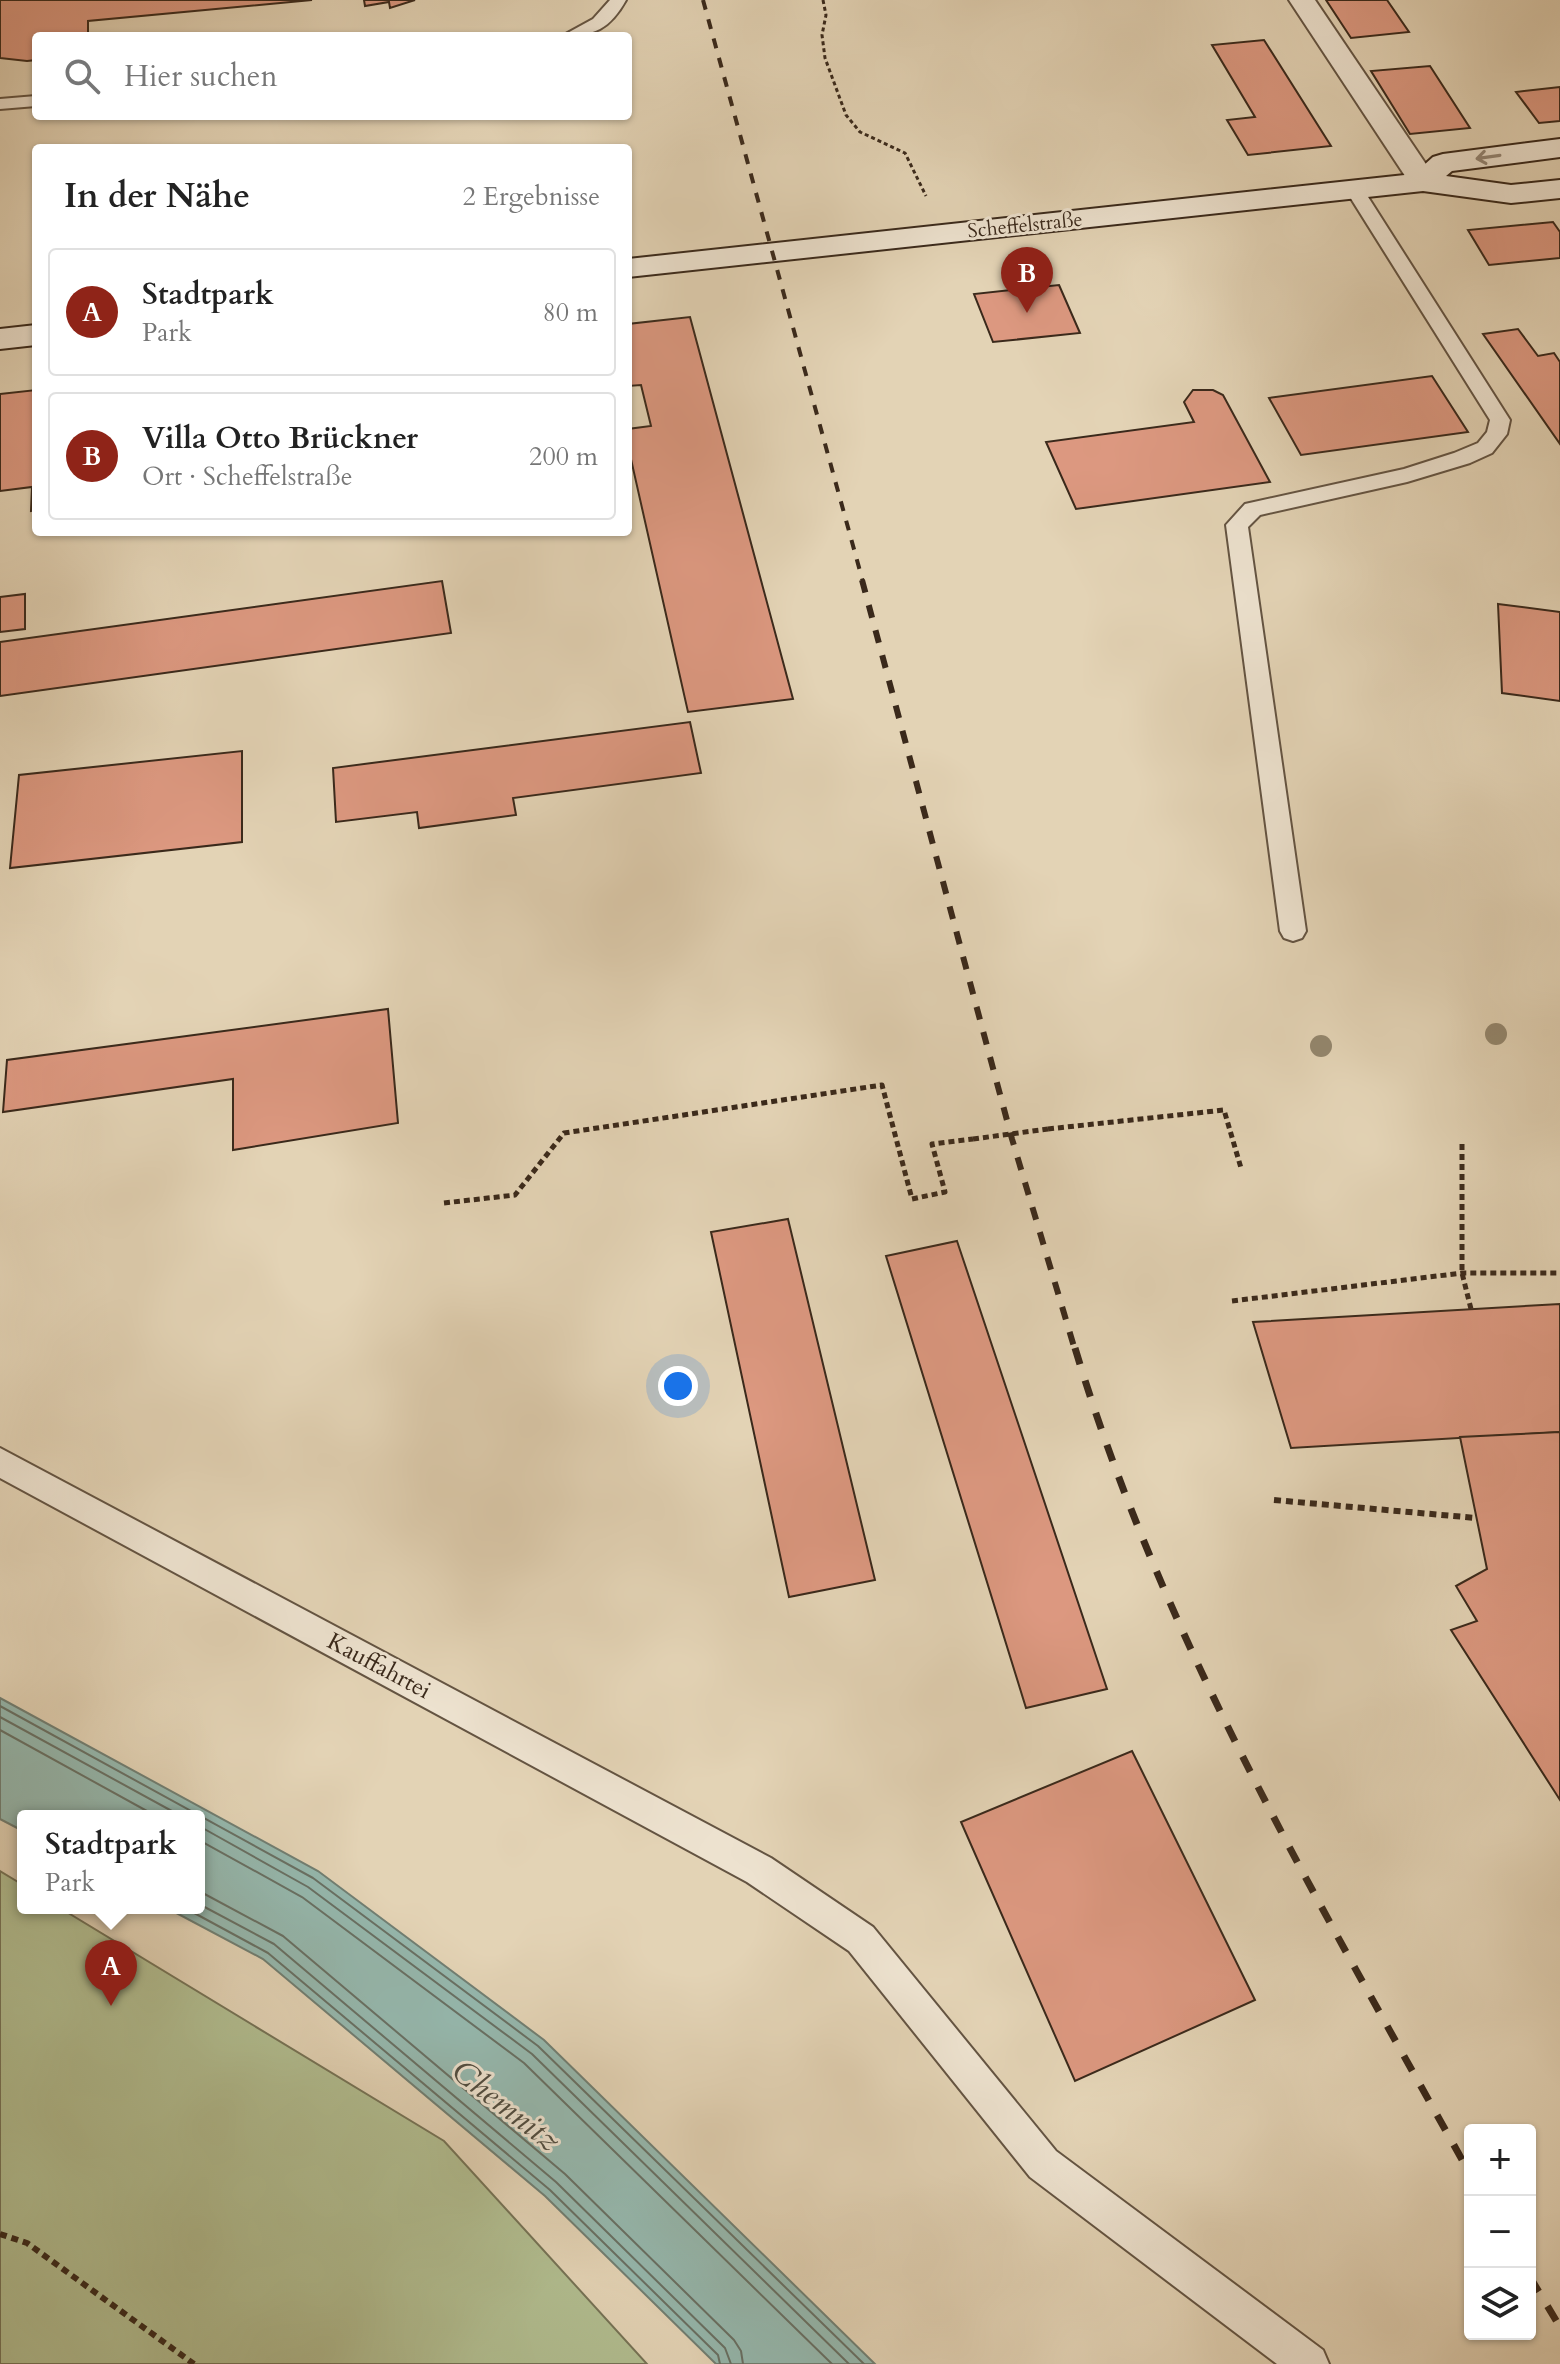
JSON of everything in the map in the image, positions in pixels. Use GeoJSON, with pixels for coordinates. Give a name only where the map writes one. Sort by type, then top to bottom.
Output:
{"type":"FeatureCollection","features":[{"type":"Feature","properties":{"kind":"main road"},"geometry":{"type":"LineString","coordinates":[[1302,0],[1423,182]]}},
{"type":"Feature","properties":{"kind":"main road","name":"Scheffelstraße"},"geometry":{"type":"LineString","coordinates":[[1423,182],[1443,163],[1560,148]]}},
{"type":"Feature","properties":{"kind":"main road","name":"Scheffelstraße"},"geometry":{"type":"LineString","coordinates":[[632,268],[1423,182],[1511,194],[1560,189]]}},
{"type":"Feature","properties":{"kind":"main road"},"geometry":{"type":"LineString","coordinates":[[0,339],[32,335]]}},
{"type":"Feature","properties":{"kind":"lane"},"geometry":{"type":"LineString","coordinates":[[584,32],[612,13],[618,0]]}},
{"type":"Feature","properties":{"kind":"lane"},"geometry":{"type":"LineString","coordinates":[[0,104],[32,101]]}},
{"type":"Feature","properties":{"kind":"lane"},"geometry":{"type":"LineString","coordinates":[[1293,931],[1237,525],[1253,509],[1407,475],[1462,458],[1485,448],[1497,434],[1500,420],[1354,189]]}},
{"type":"Feature","properties":{"kind":"lane","name":"Kauffahrtei"},"geometry":{"type":"LineString","coordinates":[[0,1462],[759,1870],[861,1939],[1043,2164],[1309,2364]]}},
{"type":"Feature","properties":{"kind":"path"},"geometry":{"type":"LineString","coordinates":[[823,0],[829,14],[822,35],[839,99],[848,119],[868,137],[905,153],[941,234]]}},
{"type":"Feature","properties":{"kind":"path"},"geometry":{"type":"LineString","coordinates":[[444,1203],[515,1195],[564,1133],[882,1085],[912,1199],[945,1192],[932,1144],[1224,1110],[1241,1168]]}},
{"type":"Feature","properties":{"kind":"path"},"geometry":{"type":"LineString","coordinates":[[1462,1144],[1462,1273],[1471,1309]]}},
{"type":"Feature","properties":{"kind":"path"},"geometry":{"type":"LineString","coordinates":[[1232,1301],[1462,1273],[1560,1273]]}},
{"type":"Feature","properties":{"kind":"path"},"geometry":{"type":"LineString","coordinates":[[1274,1500],[1476,1518]]}},
{"type":"Feature","properties":{"kind":"path"},"geometry":{"type":"LineString","coordinates":[[0,2234],[27,2243],[194,2364]]}},
{"type":"Feature","properties":{"kind":"green space"},"geometry":{"type":"Polygon","coordinates":[[[0,1871],[17,1881],[17,1914],[70,1914],[444,2141],[647,2364],[0,2364],[0,1871]]]}},
{"type":"Feature","properties":{"kind":"water","name":"Chemnitz"},"geometry":{"type":"Polygon","coordinates":[[[0,1698],[318,1871],[544,2040],[875,2364],[716,2364],[545,2196],[263,1959],[178,1914],[205,1914],[205,1810],[17,1810],[17,1828],[0,1819],[0,1698]]]}},
{"type":"Feature","properties":{"kind":"building"},"geometry":{"type":"Polygon","coordinates":[[[0,0],[312,0],[88,21],[88,32],[32,32],[32,60],[0,58],[0,0]]]}},
{"type":"Feature","properties":{"kind":"building"},"geometry":{"type":"Polygon","coordinates":[[[364,0],[415,0],[390,8],[389,2],[365,6],[364,0]]]}},
{"type":"Feature","properties":{"kind":"building"},"geometry":{"type":"Polygon","coordinates":[[[1326,0],[1387,0],[1409,32],[1351,38],[1326,0]]]}},
{"type":"Feature","properties":{"kind":"building"},"geometry":{"type":"Polygon","coordinates":[[[1264,40],[1331,146],[1248,155],[1227,120],[1255,117],[1212,45],[1264,40]]]}},
{"type":"Feature","properties":{"kind":"building"},"geometry":{"type":"Polygon","coordinates":[[[1430,66],[1470,128],[1410,134],[1371,71],[1430,66]]]}},
{"type":"Feature","properties":{"kind":"building"},"geometry":{"type":"Polygon","coordinates":[[[1560,87],[1560,121],[1539,123],[1516,92],[1560,87]]]}},
{"type":"Feature","properties":{"kind":"building"},"geometry":{"type":"Polygon","coordinates":[[[1553,222],[1560,232],[1560,258],[1489,265],[1468,230],[1553,222]]]}},
{"type":"Feature","properties":{"kind":"building"},"geometry":{"type":"Polygon","coordinates":[[[1059,285],[1080,333],[993,342],[974,294],[1059,285]]]}},
{"type":"Feature","properties":{"kind":"building"},"geometry":{"type":"Polygon","coordinates":[[[690,317],[793,699],[688,712],[632,464],[632,428],[651,426],[641,385],[632,386],[632,324],[690,317]]]}},
{"type":"Feature","properties":{"kind":"building"},"geometry":{"type":"Polygon","coordinates":[[[1518,329],[1538,356],[1554,353],[1560,362],[1560,444],[1483,334],[1518,329]]]}},
{"type":"Feature","properties":{"kind":"building"},"geometry":{"type":"Polygon","coordinates":[[[1432,376],[1468,432],[1301,455],[1269,398],[1432,376]]]}},
{"type":"Feature","properties":{"kind":"building"},"geometry":{"type":"Polygon","coordinates":[[[32,390],[32,487],[0,491],[0,394],[32,390]]]}},
{"type":"Feature","properties":{"kind":"building"},"geometry":{"type":"Polygon","coordinates":[[[1193,390],[1213,390],[1223,395],[1270,482],[1076,509],[1046,442],[1194,422],[1184,402],[1193,390]]]}},
{"type":"Feature","properties":{"kind":"building"},"geometry":{"type":"Polygon","coordinates":[[[442,581],[451,633],[0,696],[0,642],[442,581]]]}},
{"type":"Feature","properties":{"kind":"building"},"geometry":{"type":"Polygon","coordinates":[[[25,594],[25,629],[0,632],[0,597],[25,594]]]}},
{"type":"Feature","properties":{"kind":"building"},"geometry":{"type":"Polygon","coordinates":[[[1498,604],[1560,612],[1560,701],[1502,693],[1498,604]]]}},
{"type":"Feature","properties":{"kind":"building"},"geometry":{"type":"Polygon","coordinates":[[[690,722],[701,773],[513,798],[516,815],[419,828],[417,812],[336,822],[333,768],[690,722]]]}},
{"type":"Feature","properties":{"kind":"building"},"geometry":{"type":"Polygon","coordinates":[[[242,751],[242,842],[10,868],[19,775],[242,751]]]}},
{"type":"Feature","properties":{"kind":"building"},"geometry":{"type":"Polygon","coordinates":[[[388,1009],[398,1123],[233,1150],[233,1079],[3,1112],[7,1060],[388,1009]]]}},
{"type":"Feature","properties":{"kind":"building"},"geometry":{"type":"Polygon","coordinates":[[[788,1219],[875,1580],[789,1597],[711,1232],[788,1219]]]}},
{"type":"Feature","properties":{"kind":"building"},"geometry":{"type":"Polygon","coordinates":[[[957,1241],[1107,1689],[1026,1708],[886,1256],[957,1241]]]}},
{"type":"Feature","properties":{"kind":"building"},"geometry":{"type":"Polygon","coordinates":[[[1560,1304],[1560,1432],[1291,1448],[1253,1322],[1560,1304]]]}},
{"type":"Feature","properties":{"kind":"building"},"geometry":{"type":"Polygon","coordinates":[[[1560,1432],[1560,1800],[1451,1630],[1477,1621],[1456,1586],[1487,1569],[1460,1437],[1560,1432]]]}},
{"type":"Feature","properties":{"kind":"building"},"geometry":{"type":"Polygon","coordinates":[[[1132,1751],[1255,2000],[1075,2081],[961,1822],[1132,1751]]]}},
{"type":"Feature","properties":{"kind":"railway"},"geometry":{"type":"LineString","coordinates":[[703,0],[863,582]]}},
{"type":"Feature","properties":{"kind":"railway"},"geometry":{"type":"LineString","coordinates":[[862,580],[1012,1139],[1075,1350]]}},
{"type":"Feature","properties":{"kind":"railway"},"geometry":{"type":"LineString","coordinates":[[1075,1348],[1111,1457],[1153,1563],[1200,1668],[1303,1873],[1464,2163]]}},
{"type":"Feature","properties":{"kind":"railway"},"geometry":{"type":"LineString","coordinates":[[1536,2287],[1560,2327]]}},
{"type":"Feature","properties":{"kind":"place","name":"Villa Otto Brückner"},"geometry":{"type":"Point","coordinates":[1027,313]}},
{"type":"Feature","properties":{"kind":"place","name":"Stadtpark"},"geometry":{"type":"Point","coordinates":[111,2006]}}]}
